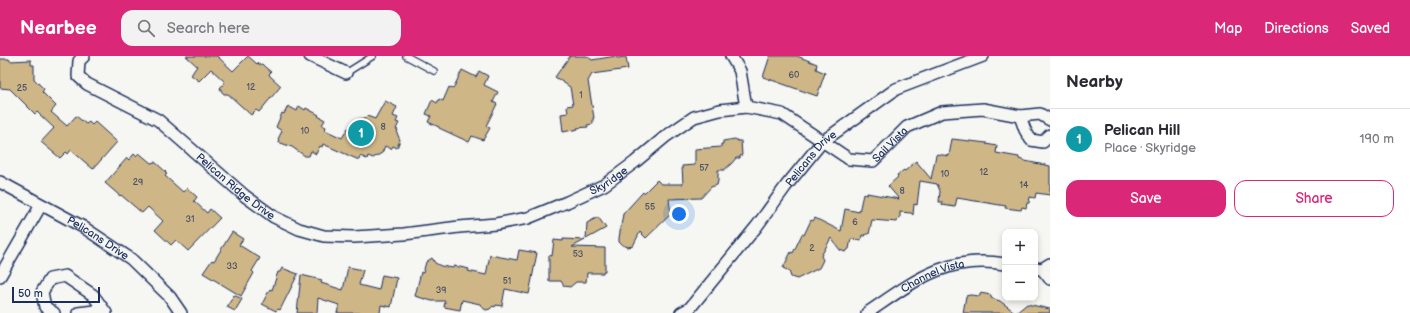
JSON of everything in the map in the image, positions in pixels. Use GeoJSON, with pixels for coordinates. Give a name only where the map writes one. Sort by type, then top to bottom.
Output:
{"type":"FeatureCollection","features":[{"type":"Feature","properties":{"kind":"street","name":"Pelican Ridge Drive"},"geometry":{"type":"LineString","coordinates":[[84,56],[79,61],[78,76],[87,84],[158,120],[245,196],[274,217],[299,229],[324,236],[354,237],[404,234]]}},
{"type":"Feature","properties":{"kind":"street"},"geometry":{"type":"LineString","coordinates":[[310,56],[346,74]]}},
{"type":"Feature","properties":{"kind":"street"},"geometry":{"type":"LineString","coordinates":[[731,56],[740,71],[746,107]]}},
{"type":"Feature","properties":{"kind":"street","name":"Pelicans Drive"},"geometry":{"type":"LineString","coordinates":[[689,311],[822,142],[896,89],[983,56]]}},
{"type":"Feature","properties":{"kind":"street","name":"Sail Vista"},"geometry":{"type":"LineString","coordinates":[[746,107],[782,114],[849,160],[873,161],[907,127],[942,112],[983,109],[1020,116],[1040,114],[1050,120]]}},
{"type":"Feature","properties":{"kind":"street","name":"Skyridge"},"geometry":{"type":"LineString","coordinates":[[404,234],[496,224],[528,218],[604,185],[665,137],[694,117],[720,110],[746,107]]}},
{"type":"Feature","properties":{"kind":"street"},"geometry":{"type":"LineString","coordinates":[[1020,116],[1025,130],[1031,140],[1043,142],[1050,135]]}},
{"type":"Feature","properties":{"kind":"street","name":"Pelicans Drive"},"geometry":{"type":"LineString","coordinates":[[0,182],[83,227],[131,259],[170,297],[181,313]]}},
{"type":"Feature","properties":{"kind":"street"},"geometry":{"type":"LineString","coordinates":[[0,276],[41,205]]}},
{"type":"Feature","properties":{"kind":"street","name":"Channel Vista"},"geometry":{"type":"LineString","coordinates":[[867,313],[931,272],[951,265],[970,262],[1002,264]]}},
{"type":"Feature","properties":{"kind":"street"},"geometry":{"type":"LineString","coordinates":[[1042,267],[1050,279]]}},
{"type":"Feature","properties":{"kind":"street"},"geometry":{"type":"LineString","coordinates":[[54,313],[45,307],[42,292],[50,279],[65,276],[93,295],[105,312]]}},
{"type":"Feature","properties":{"kind":"street"},"geometry":{"type":"LineString","coordinates":[[78,313],[105,312]]}},
{"type":"Feature","properties":{"kind":"lane"},"geometry":{"type":"LineString","coordinates":[[346,74],[373,56]]}},
{"type":"Feature","properties":{"kind":"lane"},"geometry":{"type":"LineString","coordinates":[[406,56],[434,71]]}},
{"type":"Feature","properties":{"kind":"building"},"geometry":{"type":"Polygon","coordinates":[[[186,56],[217,56],[233,71],[248,56],[257,64],[262,64],[271,72],[269,74],[270,76],[281,86],[259,112],[256,110],[251,115],[228,94],[224,94],[222,92],[220,88],[225,82],[211,69],[199,81],[191,75],[197,66],[186,56]]]}},
{"type":"Feature","properties":{"kind":"building"},"geometry":{"type":"Polygon","coordinates":[[[570,56],[587,56],[592,60],[616,56],[617,58],[626,57],[628,69],[592,74],[588,81],[594,118],[593,124],[587,125],[588,127],[563,132],[561,114],[568,113],[567,106],[573,105],[570,87],[555,77],[570,56]]]}},
{"type":"Feature","properties":{"kind":"building"},"geometry":{"type":"Polygon","coordinates":[[[770,56],[797,56],[817,64],[816,69],[825,73],[817,96],[763,77],[770,56]]]}},
{"type":"Feature","properties":{"kind":"building"},"geometry":{"type":"Polygon","coordinates":[[[0,59],[9,59],[10,61],[31,60],[31,65],[34,65],[34,79],[44,89],[42,92],[56,106],[51,112],[67,126],[76,116],[86,124],[89,122],[92,125],[95,122],[117,142],[93,169],[71,150],[68,154],[66,152],[60,158],[41,142],[54,128],[37,112],[35,114],[10,89],[0,88],[0,59]]]}},
{"type":"Feature","properties":{"kind":"building"},"geometry":{"type":"Polygon","coordinates":[[[462,70],[476,77],[479,71],[488,76],[484,85],[498,92],[493,102],[497,104],[486,126],[490,128],[483,140],[472,136],[469,142],[428,122],[431,116],[426,114],[432,100],[437,103],[439,99],[443,101],[449,87],[453,89],[462,70]]]}},
{"type":"Feature","properties":{"kind":"building"},"geometry":{"type":"Polygon","coordinates":[[[385,101],[397,107],[393,116],[398,118],[396,122],[399,123],[396,129],[398,130],[397,133],[400,140],[397,148],[393,146],[391,149],[385,146],[382,153],[373,158],[368,156],[367,159],[360,156],[359,160],[323,144],[322,147],[320,146],[316,154],[311,151],[309,156],[305,156],[292,147],[278,142],[282,131],[276,127],[282,113],[284,114],[288,106],[297,111],[299,106],[305,110],[306,108],[319,115],[318,116],[325,120],[322,125],[326,127],[325,130],[342,138],[348,128],[359,133],[359,119],[366,118],[367,116],[375,119],[385,101]]]}},
{"type":"Feature","properties":{"kind":"building"},"geometry":{"type":"Polygon","coordinates":[[[735,139],[741,141],[742,155],[740,158],[736,158],[724,170],[718,170],[717,185],[711,187],[701,198],[669,199],[671,214],[646,238],[640,232],[633,246],[628,247],[619,242],[623,214],[643,192],[644,193],[657,180],[661,184],[683,184],[682,166],[695,165],[695,149],[721,147],[723,141],[735,139]]]}},
{"type":"Feature","properties":{"kind":"building"},"geometry":{"type":"Polygon","coordinates":[[[952,139],[987,143],[986,144],[997,146],[996,153],[1019,157],[1019,159],[1025,161],[1050,166],[1050,195],[1036,193],[1035,198],[1030,197],[1026,208],[1022,207],[1021,210],[957,198],[955,207],[942,205],[943,202],[939,202],[940,191],[937,184],[920,181],[917,205],[914,204],[913,215],[911,213],[900,212],[900,218],[898,218],[897,222],[872,220],[869,234],[866,234],[865,236],[862,235],[861,240],[851,239],[849,249],[845,252],[840,250],[831,238],[821,256],[823,260],[819,268],[797,279],[791,277],[789,271],[783,268],[791,252],[793,253],[802,234],[804,235],[811,220],[813,221],[815,218],[841,231],[845,209],[859,212],[863,194],[867,195],[867,193],[899,199],[888,186],[898,177],[897,175],[904,170],[905,171],[916,161],[931,179],[936,155],[949,156],[952,139]]]}},
{"type":"Feature","properties":{"kind":"building"},"geometry":{"type":"Polygon","coordinates":[[[139,153],[151,163],[155,162],[166,172],[165,173],[167,174],[165,176],[183,192],[187,188],[197,197],[194,201],[207,213],[210,209],[220,218],[188,251],[176,240],[171,245],[155,230],[163,221],[148,207],[142,213],[105,183],[127,158],[129,160],[134,154],[136,156],[139,153]]]}},
{"type":"Feature","properties":{"kind":"building"},"geometry":{"type":"Polygon","coordinates":[[[598,217],[606,228],[586,239],[587,223],[598,217]]]}},
{"type":"Feature","properties":{"kind":"building"},"geometry":{"type":"Polygon","coordinates":[[[232,232],[243,239],[239,245],[260,258],[252,271],[254,273],[241,296],[203,273],[212,260],[214,261],[232,232]]]}},
{"type":"Feature","properties":{"kind":"building"},"geometry":{"type":"Polygon","coordinates":[[[563,239],[585,240],[572,247],[605,248],[605,271],[603,271],[603,273],[587,273],[586,282],[576,282],[570,287],[564,286],[561,281],[549,281],[549,255],[552,256],[554,240],[563,241],[563,239]]]}},
{"type":"Feature","properties":{"kind":"building"},"geometry":{"type":"Polygon","coordinates":[[[519,250],[537,253],[529,294],[505,289],[502,306],[496,305],[495,307],[493,306],[486,310],[480,304],[462,300],[460,310],[444,307],[445,301],[432,301],[415,296],[421,272],[423,273],[426,262],[432,258],[435,263],[441,266],[465,268],[469,269],[468,271],[486,275],[490,255],[517,260],[519,250]]]}},
{"type":"Feature","properties":{"kind":"building"},"geometry":{"type":"Polygon","coordinates":[[[348,267],[363,270],[359,285],[379,290],[382,275],[397,278],[391,307],[381,305],[380,313],[337,313],[339,305],[318,298],[317,313],[297,313],[301,275],[322,280],[321,283],[343,290],[348,267]]]}},
{"type":"Feature","properties":{"kind":"building"},"geometry":{"type":"Polygon","coordinates":[[[282,268],[298,274],[280,310],[278,309],[276,311],[262,304],[270,289],[272,290],[278,272],[280,272],[282,268]]]}},
{"type":"Feature","properties":{"kind":"building"},"geometry":{"type":"Polygon","coordinates":[[[980,293],[991,295],[991,298],[1000,301],[1016,313],[963,313],[966,296],[980,296],[980,293]]]}},
{"type":"Feature","properties":{"kind":"building"},"geometry":{"type":"Polygon","coordinates":[[[234,295],[242,299],[235,311],[227,307],[234,295]]]}},
{"type":"Feature","properties":{"kind":"building"},"geometry":{"type":"Polygon","coordinates":[[[1027,304],[1050,309],[1050,313],[1016,313],[1027,304]]]}},
{"type":"Feature","properties":{"kind":"place","name":"Pelican Hill"},"geometry":{"type":"Point","coordinates":[361,133]}}]}
